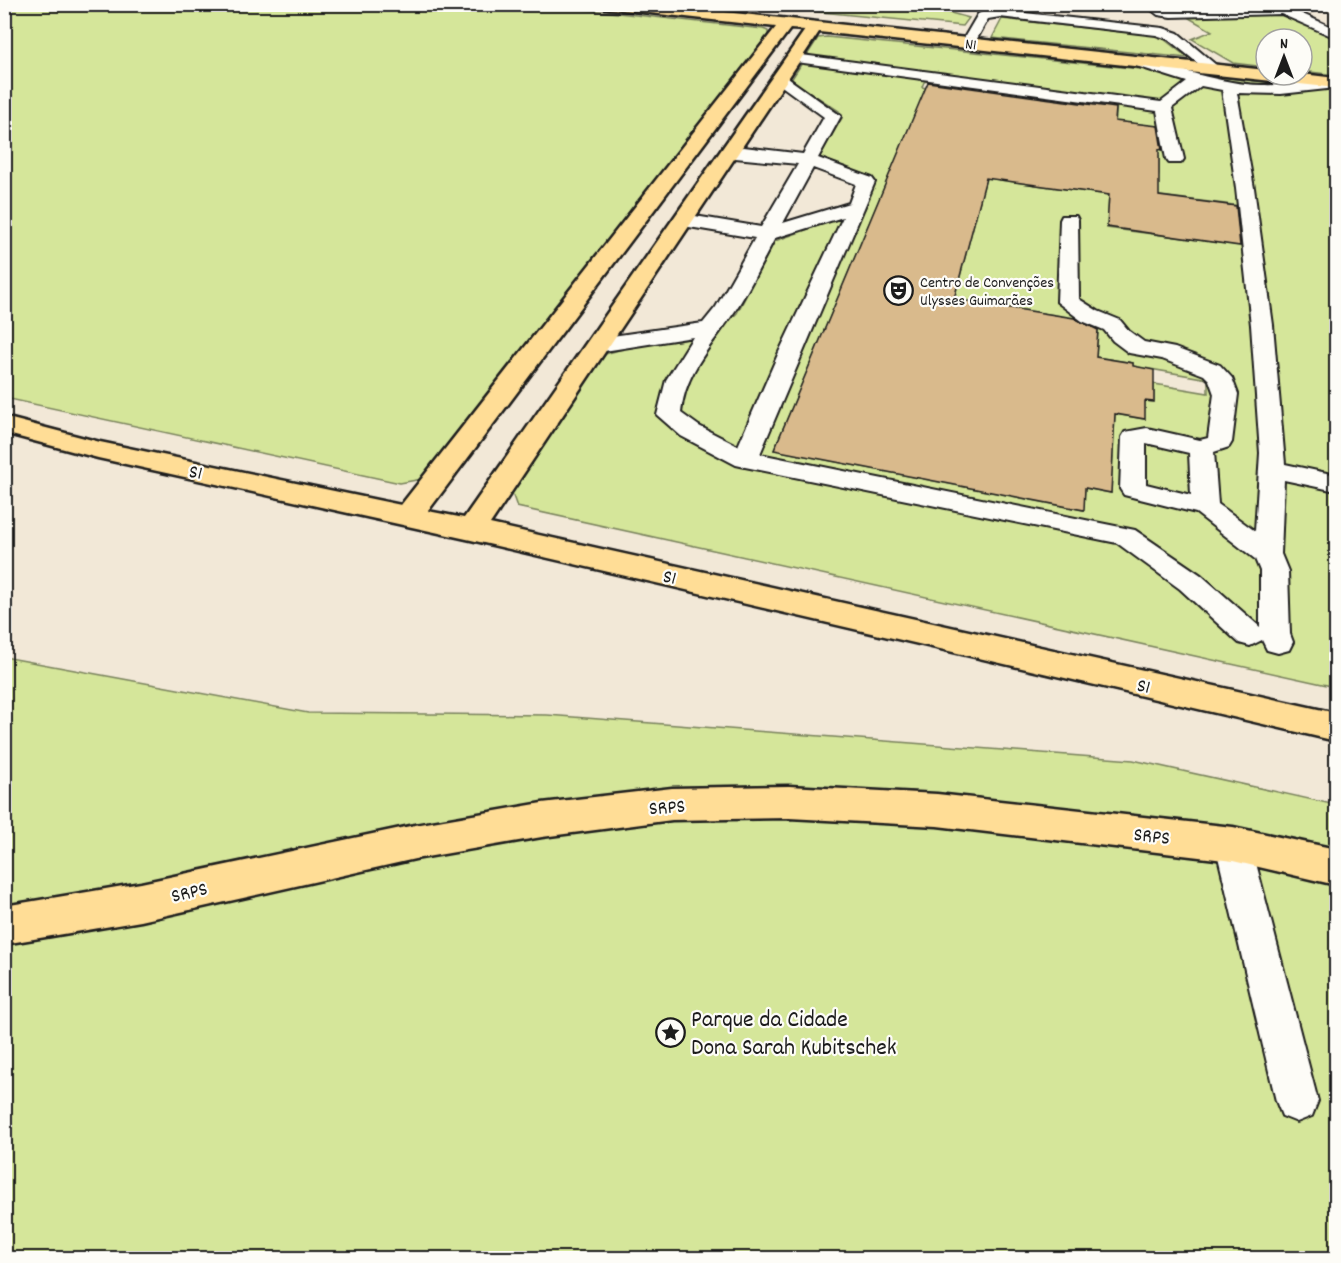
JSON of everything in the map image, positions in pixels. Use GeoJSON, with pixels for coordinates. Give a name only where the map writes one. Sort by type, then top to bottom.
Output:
{"type":"FeatureCollection","features":[{"type":"Feature","properties":{"kind":"main road","name":"N1"},"geometry":{"type":"LineString","coordinates":[[605,4],[1336,83]]}},
{"type":"Feature","properties":{"kind":"main road"},"geometry":{"type":"LineString","coordinates":[[471,530],[520,412],[762,54],[786,24]]}},
{"type":"Feature","properties":{"kind":"main road"},"geometry":{"type":"LineString","coordinates":[[409,516],[520,412],[598,345],[815,27]]}},
{"type":"Feature","properties":{"kind":"main road"},"geometry":{"type":"LineString","coordinates":[[762,54],[794,58]]}},
{"type":"Feature","properties":{"kind":"main road","name":"S1"},"geometry":{"type":"LineString","coordinates":[[4,425],[98,450],[409,516],[1336,727]]}},
{"type":"Feature","properties":{"kind":"main road"},"geometry":{"type":"LineString","coordinates":[[4,435],[98,450]]}},
{"type":"Feature","properties":{"kind":"main road","name":"SRPS"},"geometry":{"type":"LineString","coordinates":[[4,925],[141,902],[416,842],[542,820],[672,804],[789,802],[937,810],[1233,844],[1336,867]]}},
{"type":"Feature","properties":{"kind":"lane"},"geometry":{"type":"LineString","coordinates":[[1044,4],[1052,18]]}},
{"type":"Feature","properties":{"kind":"lane"},"geometry":{"type":"LineString","coordinates":[[1150,4],[1163,12],[1170,13],[1283,10],[1330,4]]}},
{"type":"Feature","properties":{"kind":"lane"},"geometry":{"type":"LineString","coordinates":[[1283,10],[1336,34]]}},
{"type":"Feature","properties":{"kind":"lane"},"geometry":{"type":"LineString","coordinates":[[968,43],[983,16],[989,14],[1052,18],[1158,31],[1173,36],[1215,70]]}},
{"type":"Feature","properties":{"kind":"lane"},"geometry":{"type":"LineString","coordinates":[[794,58],[886,68],[932,77],[1164,107],[1198,81]]}},
{"type":"Feature","properties":{"kind":"lane"},"geometry":{"type":"LineString","coordinates":[[1135,61],[1198,81],[1231,87],[1264,90],[1336,83]]}},
{"type":"Feature","properties":{"kind":"lane"},"geometry":{"type":"LineString","coordinates":[[780,79],[833,116],[725,310],[710,328],[679,375],[670,402],[669,415],[690,430],[745,459],[1125,536],[1158,556],[1228,612],[1250,635]]}},
{"type":"Feature","properties":{"kind":"lane"},"geometry":{"type":"LineString","coordinates":[[1231,87],[1229,92],[1245,188],[1262,325],[1273,469],[1267,554],[1274,571],[1275,634],[1278,642]]}},
{"type":"Feature","properties":{"kind":"lane"},"geometry":{"type":"LineString","coordinates":[[1164,107],[1175,159]]}},
{"type":"Feature","properties":{"kind":"lane"},"geometry":{"type":"LineString","coordinates":[[731,153],[744,152],[810,160],[866,182],[745,459]]}},
{"type":"Feature","properties":{"kind":"lane"},"geometry":{"type":"LineString","coordinates":[[683,220],[767,234],[857,207]]}},
{"type":"Feature","properties":{"kind":"lane"},"geometry":{"type":"LineString","coordinates":[[1069,220],[1068,303],[1112,325],[1137,348],[1167,353],[1212,370],[1220,378],[1226,394],[1220,442],[1201,448],[1148,435],[1134,437],[1132,489],[1125,536]]}},
{"type":"Feature","properties":{"kind":"lane"},"geometry":{"type":"LineString","coordinates":[[598,345],[710,328]]}},
{"type":"Feature","properties":{"kind":"lane"},"geometry":{"type":"LineString","coordinates":[[1201,448],[1204,507]]}},
{"type":"Feature","properties":{"kind":"lane"},"geometry":{"type":"LineString","coordinates":[[1273,469],[1336,483]]}},
{"type":"Feature","properties":{"kind":"lane"},"geometry":{"type":"LineString","coordinates":[[1132,489],[1204,507],[1267,554]]}},
{"type":"Feature","properties":{"kind":"lane"},"geometry":{"type":"LineString","coordinates":[[1233,844],[1297,1101]]}},
{"type":"Feature","properties":{"kind":"green space"},"geometry":{"type":"Polygon","coordinates":[[[536,4],[763,29],[768,31],[768,35],[663,174],[422,479],[400,483],[5,398],[5,5],[536,4]]]}},
{"type":"Feature","properties":{"kind":"green space"},"geometry":{"type":"Polygon","coordinates":[[[857,4],[889,10],[892,5],[943,5],[940,10],[969,18],[963,26],[749,5],[857,4]]]}},
{"type":"Feature","properties":{"kind":"green space"},"geometry":{"type":"Polygon","coordinates":[[[1166,5],[1309,5],[1277,8],[1313,27],[1254,27],[1254,66],[1233,63],[1192,39],[1212,31],[1166,5]]]}},
{"type":"Feature","properties":{"kind":"green space"},"geometry":{"type":"Polygon","coordinates":[[[1002,19],[1160,36],[1188,58],[992,38],[1002,19]]]}},
{"type":"Feature","properties":{"kind":"green space"},"geometry":{"type":"Polygon","coordinates":[[[1314,27],[1336,39],[1336,75],[1314,72],[1314,27]]]}},
{"type":"Feature","properties":{"kind":"green space"},"geometry":{"type":"Polygon","coordinates":[[[827,37],[1254,81],[1254,87],[1336,89],[1336,687],[517,507],[512,493],[605,354],[640,344],[678,341],[716,334],[737,313],[775,241],[865,209],[874,184],[825,162],[819,157],[842,118],[839,111],[791,80],[818,38],[827,37]],[[930,80],[924,82],[922,87],[926,88],[774,450],[1083,510],[1085,488],[1111,493],[1115,414],[1144,419],[1145,401],[1154,402],[1154,384],[1208,393],[1208,379],[1096,357],[1099,322],[954,299],[986,178],[1109,195],[1107,228],[1244,246],[1241,206],[1153,195],[1159,175],[1159,156],[1133,146],[1164,150],[1164,127],[1135,124],[1115,127],[1117,102],[930,80]]]}},
{"type":"Feature","properties":{"kind":"green space","name":"Parque da Cidade Dona Sarah Kubitschek"},"geometry":{"type":"Polygon","coordinates":[[[4,657],[308,713],[547,715],[1133,760],[1336,805],[1336,1258],[5,1258],[4,657]]]}},
{"type":"Feature","properties":{"kind":"building","name":"Centro de Convenções Ulysses Guimarães"},"geometry":{"type":"Polygon","coordinates":[[[928,82],[1116,108],[1115,121],[1158,126],[1162,150],[1159,149],[1159,196],[1236,206],[1240,246],[1107,227],[1109,195],[986,178],[954,299],[1074,318],[1098,330],[1096,357],[1133,363],[1133,366],[1154,370],[1154,402],[1145,401],[1145,419],[1115,414],[1111,493],[1085,488],[1084,510],[774,450],[928,82]]]}},
{"type":"Feature","properties":{"kind":"place","name":"Centro de Convenções Ulysses Guimarães"},"geometry":{"type":"Point","coordinates":[899,290]}},
{"type":"Feature","properties":{"kind":"place","name":"Parque da Cidade Dona Sarah Kubitschek"},"geometry":{"type":"Point","coordinates":[670,1032]}}]}
